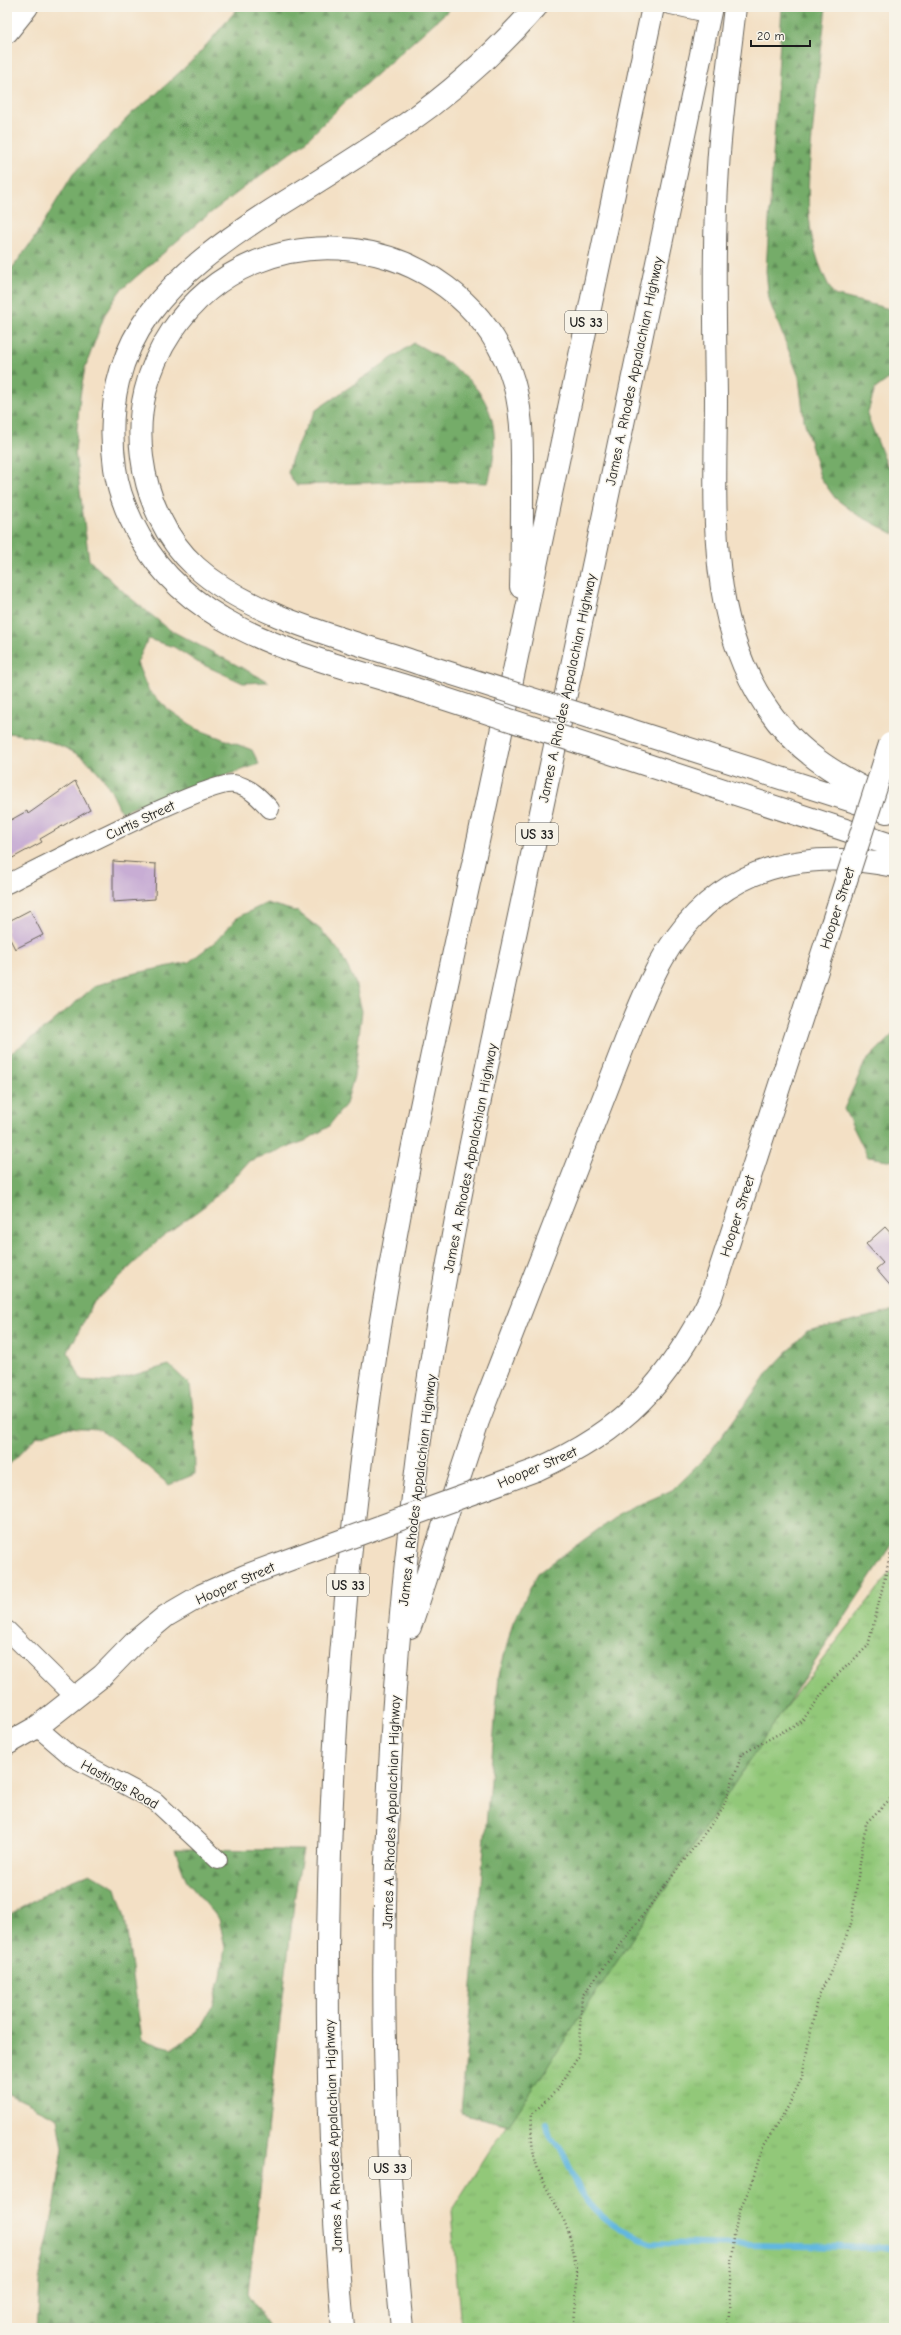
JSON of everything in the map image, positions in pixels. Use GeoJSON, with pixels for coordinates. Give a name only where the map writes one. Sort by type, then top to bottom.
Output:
{"type":"FeatureCollection","features":[{"type":"Feature","properties":{"kind":"main road"},"geometry":{"type":"LineString","coordinates":[[7,32],[27,7]]}},
{"type":"Feature","properties":{"kind":"main road"},"geometry":{"type":"LineString","coordinates":[[536,7],[482,64],[445,96],[406,124],[231,237],[192,267],[161,297],[137,334],[122,367],[113,407],[112,444],[117,483],[131,522],[149,554],[176,585],[205,610],[241,630],[276,644],[894,846]]}},
{"type":"Feature","properties":{"kind":"main road","name":"James A. Rhodes Appalachian Highway"},"geometry":{"type":"LineString","coordinates":[[343,2328],[338,2267],[330,2117],[329,1926],[337,1707],[357,1488],[388,1279],[408,1165],[653,7]]}},
{"type":"Feature","properties":{"kind":"main road"},"geometry":{"type":"LineString","coordinates":[[735,7],[722,116],[715,226],[716,538],[726,618],[741,661],[757,693],[776,720],[801,748],[823,767],[849,782],[894,803]]}},
{"type":"Feature","properties":{"kind":"main road","name":"James A. Rhodes Appalachian Highway"},"geometry":{"type":"LineString","coordinates":[[402,2328],[388,2150],[386,1896],[397,1667],[418,1453],[438,1327],[473,1131],[710,12]]}},
{"type":"Feature","properties":{"kind":"main road"},"geometry":{"type":"LineString","coordinates":[[521,636],[522,441],[519,406],[510,372],[495,340],[476,314],[452,291],[422,271],[391,258],[355,249],[324,247],[284,253],[243,268],[210,288],[182,316],[161,348],[148,379],[141,411],[140,444],[145,479],[156,512],[172,539],[195,566],[222,588],[253,605],[287,619],[421,664],[853,803],[894,814]]}},
{"type":"Feature","properties":{"kind":"main road","name":"Hooper Street"},"geometry":{"type":"LineString","coordinates":[[7,1744],[37,1727],[102,1676],[137,1640],[166,1616],[202,1595],[245,1576],[536,1470],[571,1454],[604,1434],[633,1409],[668,1371],[692,1335],[711,1297],[892,737]]}},
{"type":"Feature","properties":{"kind":"main road"},"geometry":{"type":"LineString","coordinates":[[397,1667],[456,1482],[503,1354],[633,1022],[653,975],[672,944],[698,913],[725,890],[759,872],[799,860],[836,858],[894,866]]}},
{"type":"Feature","properties":{"kind":"street","name":"Curtis Street"},"geometry":{"type":"LineString","coordinates":[[7,884],[196,794],[232,783],[246,788],[257,795],[270,810]]}},
{"type":"Feature","properties":{"kind":"street"},"geometry":{"type":"LineString","coordinates":[[7,1630],[75,1697]]}},
{"type":"Feature","properties":{"kind":"street","name":"Hastings Road"},"geometry":{"type":"LineString","coordinates":[[37,1727],[72,1757],[155,1800],[218,1860]]}},
{"type":"Feature","properties":{"kind":"lane"},"geometry":{"type":"LineString","coordinates":[[659,7],[710,12]]}},
{"type":"Feature","properties":{"kind":"path"},"geometry":{"type":"LineString","coordinates":[[573,2328],[578,2291],[575,2256],[566,2225],[538,2170],[531,2136],[532,2114],[558,2089],[578,2057],[582,1996],[722,1810],[742,1754],[802,1721],[834,1678],[868,1646],[894,1541]]}},
{"type":"Feature","properties":{"kind":"path"},"geometry":{"type":"LineString","coordinates":[[728,2328],[734,2236],[739,2210],[751,2186],[762,2148],[788,2107],[802,2077],[817,1999],[843,1947],[852,1917],[866,1823],[894,1795]]}},
{"type":"Feature","properties":{"kind":"green space"},"geometry":{"type":"Polygon","coordinates":[[[239,7],[452,7],[344,103],[306,141],[200,221],[120,291],[105,314],[85,368],[80,396],[75,452],[89,560],[128,596],[170,630],[269,682],[243,683],[197,662],[174,647],[148,639],[137,663],[148,690],[168,709],[197,729],[252,750],[259,764],[121,812],[102,776],[89,763],[79,756],[57,744],[32,737],[7,733],[7,275],[33,240],[73,174],[132,113],[154,96],[195,58],[239,7]]]}},
{"type":"Feature","properties":{"kind":"green space"},"geometry":{"type":"Polygon","coordinates":[[[782,7],[826,7],[808,186],[811,230],[815,251],[823,273],[834,295],[894,310],[894,375],[875,389],[867,415],[887,465],[894,475],[894,534],[856,514],[835,498],[820,477],[804,420],[799,377],[769,300],[766,271],[782,7]]]}},
{"type":"Feature","properties":{"kind":"green space"},"geometry":{"type":"Polygon","coordinates":[[[414,343],[436,355],[455,368],[471,382],[482,397],[490,414],[494,434],[493,457],[488,483],[426,481],[296,485],[288,473],[291,460],[302,434],[316,410],[414,343]]]}},
{"type":"Feature","properties":{"kind":"green space"},"geometry":{"type":"Polygon","coordinates":[[[267,903],[298,912],[321,930],[340,952],[355,982],[362,1011],[354,1076],[346,1104],[328,1127],[305,1141],[249,1161],[228,1185],[206,1205],[159,1239],[94,1302],[68,1352],[81,1380],[109,1382],[169,1365],[190,1385],[194,1417],[195,1474],[169,1485],[123,1446],[99,1429],[65,1427],[36,1437],[7,1467],[7,1056],[49,1025],[95,986],[127,975],[189,962],[216,941],[238,917],[267,903]]]}},
{"type":"Feature","properties":{"kind":"green space"},"geometry":{"type":"Polygon","coordinates":[[[894,1033],[894,1161],[868,1157],[844,1109],[865,1062],[894,1033]]]}},
{"type":"Feature","properties":{"kind":"green space"},"geometry":{"type":"Polygon","coordinates":[[[894,1311],[894,1542],[509,2125],[461,2113],[499,1675],[513,1622],[538,1573],[621,1513],[672,1490],[709,1453],[771,1369],[807,1331],[894,1311]]]}},
{"type":"Feature","properties":{"kind":"green space"},"geometry":{"type":"Polygon","coordinates":[[[894,1568],[894,2328],[461,2328],[451,2211],[716,1796],[894,1568]]]}},
{"type":"Feature","properties":{"kind":"green space"},"geometry":{"type":"Polygon","coordinates":[[[175,1849],[303,1850],[295,1895],[248,2293],[270,2328],[37,2328],[41,2269],[54,2209],[63,2148],[58,2118],[7,2093],[7,1916],[61,1885],[90,1873],[116,1888],[125,1918],[142,2040],[172,2048],[198,2032],[213,2005],[221,1976],[225,1947],[219,1919],[187,1882],[175,1849]]]}},
{"type":"Feature","properties":{"kind":"building"},"geometry":{"type":"Polygon","coordinates":[[[75,781],[90,810],[40,839],[42,842],[7,861],[7,822],[27,811],[28,814],[75,781]]]}},
{"type":"Feature","properties":{"kind":"building"},"geometry":{"type":"Polygon","coordinates":[[[113,861],[156,864],[155,899],[113,902],[113,861]]]}},
{"type":"Feature","properties":{"kind":"building"},"geometry":{"type":"Polygon","coordinates":[[[30,910],[43,935],[15,949],[7,933],[7,922],[30,910]]]}},
{"type":"Feature","properties":{"kind":"building"},"geometry":{"type":"Polygon","coordinates":[[[885,1227],[894,1237],[894,1290],[876,1269],[883,1263],[866,1244],[885,1227]]]}},
{"type":"Feature","properties":{"kind":"waterway"},"geometry":{"type":"LineString","coordinates":[[547,2123],[550,2136],[561,2149],[577,2185],[590,2204],[613,2225],[650,2243],[894,2248]]}}]}
